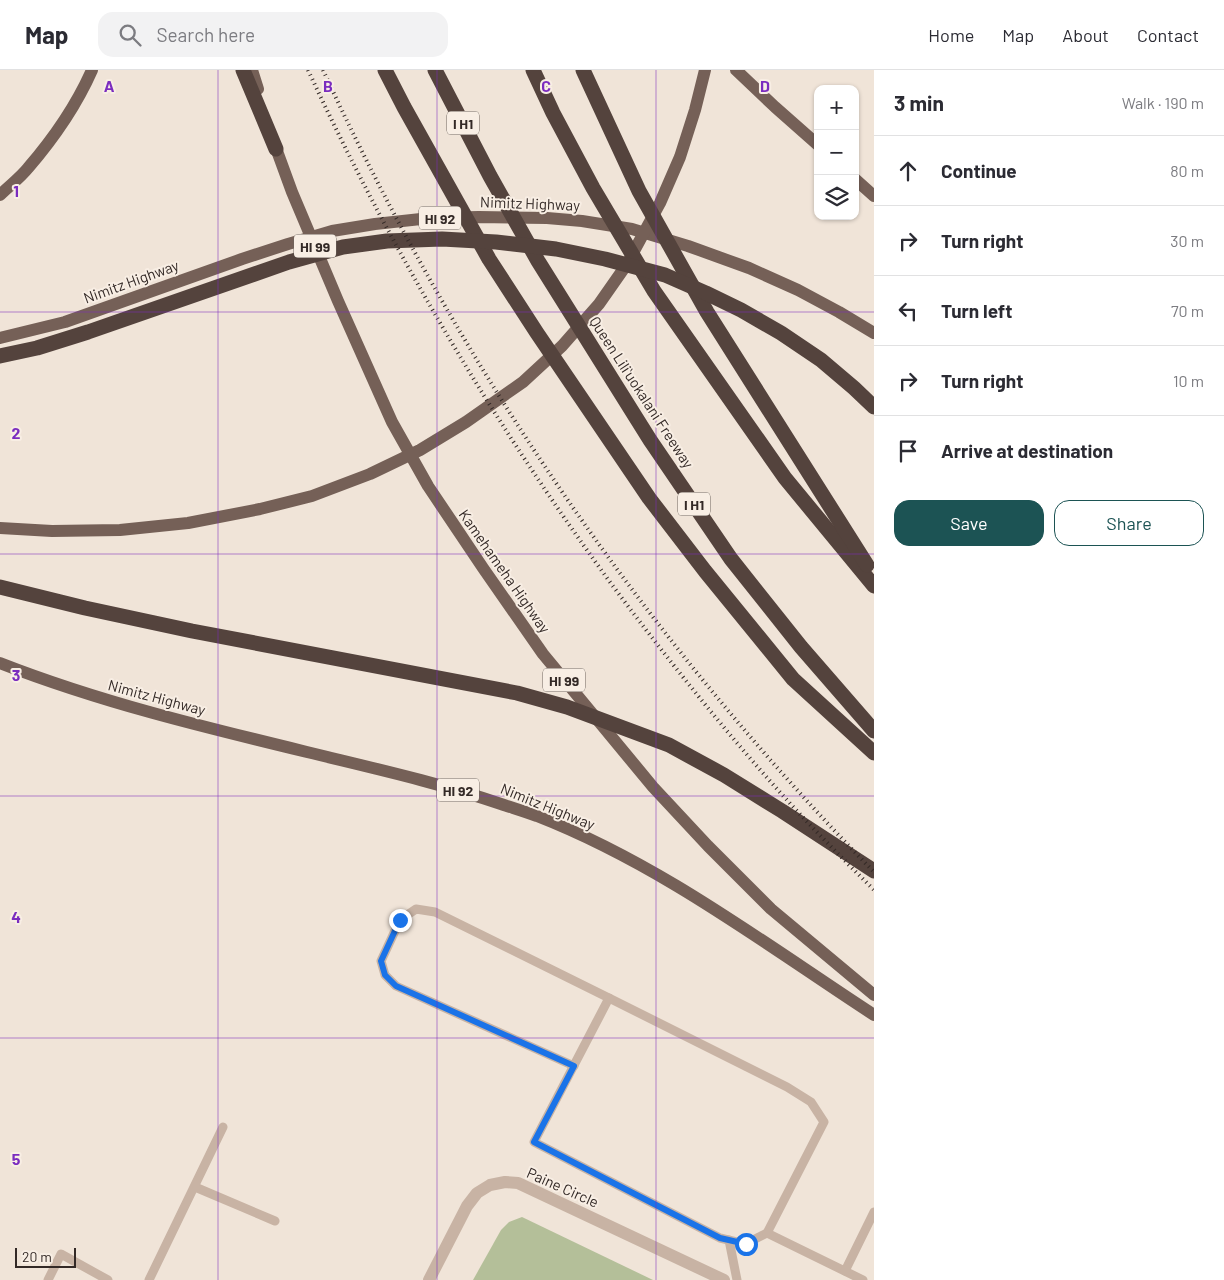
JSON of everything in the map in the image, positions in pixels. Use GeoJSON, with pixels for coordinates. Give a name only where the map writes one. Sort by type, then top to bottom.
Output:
{"type":"FeatureCollection","features":[{"type":"Feature","properties":{"kind":"highway"},"geometry":{"type":"LineString","coordinates":[[243,70],[276,149]]}},
{"type":"Feature","properties":{"kind":"highway"},"geometry":{"type":"LineString","coordinates":[[385,70],[490,259],[537,333],[649,498],[705,571],[793,679],[874,753]]}},
{"type":"Feature","properties":{"kind":"highway","name":"Queen Liliʻuokalani Freeway"},"geometry":{"type":"LineString","coordinates":[[436,70],[490,176],[538,261],[650,440],[731,558],[801,647],[874,731]]}},
{"type":"Feature","properties":{"kind":"highway"},"geometry":{"type":"LineString","coordinates":[[533,70],[592,188],[654,291],[785,478],[874,586]]}},
{"type":"Feature","properties":{"kind":"highway"},"geometry":{"type":"LineString","coordinates":[[583,70],[639,191],[707,312],[874,575]]}},
{"type":"Feature","properties":{"kind":"highway"},"geometry":{"type":"LineString","coordinates":[[0,356],[37,348],[290,262],[343,247],[387,241],[442,240],[496,242],[556,249],[605,259],[665,275],[741,310],[781,333],[821,360],[874,407]]}},
{"type":"Feature","properties":{"kind":"highway"},"geometry":{"type":"LineString","coordinates":[[0,587],[192,631],[517,694],[567,707],[669,745],[724,775],[874,871]]}},
{"type":"Feature","properties":{"kind":"main road"},"geometry":{"type":"LineString","coordinates":[[0,195],[28,169],[58,128],[85,86],[92,70]]}},
{"type":"Feature","properties":{"kind":"main road","name":"Kamehameha Highway"},"geometry":{"type":"LineString","coordinates":[[252,70],[276,149],[292,192],[392,422],[428,486],[483,568],[543,654],[654,787],[708,846],[771,909],[874,995]]}},
{"type":"Feature","properties":{"kind":"main road"},"geometry":{"type":"LineString","coordinates":[[0,528],[52,531],[120,530],[188,524],[260,509],[312,496],[379,470],[420,450],[459,427],[523,382],[562,346],[598,304],[627,264],[660,203],[683,148],[705,70]]}},
{"type":"Feature","properties":{"kind":"main road"},"geometry":{"type":"LineString","coordinates":[[736,70],[814,141]]}},
{"type":"Feature","properties":{"kind":"main road"},"geometry":{"type":"LineString","coordinates":[[859,182],[874,196]]}},
{"type":"Feature","properties":{"kind":"main road","name":"Nimitz Highway"},"geometry":{"type":"LineString","coordinates":[[0,338],[66,322],[252,256],[332,231],[430,218],[479,216],[547,218],[582,221],[632,229],[688,246],[757,272],[798,290],[874,333]]}},
{"type":"Feature","properties":{"kind":"main road","name":"Nimitz Highway"},"geometry":{"type":"LineString","coordinates":[[0,663],[62,686],[122,705],[424,780],[537,816],[599,844],[712,907],[874,1015]]}},
{"type":"Feature","properties":{"kind":"street","name":"Paine Circle"},"geometry":{"type":"LineString","coordinates":[[429,1280],[467,1206],[477,1193],[490,1185],[505,1182],[518,1183],[724,1280]]}},
{"type":"Feature","properties":{"kind":"lane"},"geometry":{"type":"LineString","coordinates":[[574,1066],[396,986],[385,975],[381,961],[400,920],[416,909],[435,912],[609,998],[787,1087],[812,1102],[824,1122],[767,1233],[746,1244],[720,1238],[534,1142],[574,1066],[609,998]]}},
{"type":"Feature","properties":{"kind":"lane"},"geometry":{"type":"LineString","coordinates":[[149,1280],[223,1127]]}},
{"type":"Feature","properties":{"kind":"lane"},"geometry":{"type":"LineString","coordinates":[[195,1187],[275,1221]]}},
{"type":"Feature","properties":{"kind":"lane"},"geometry":{"type":"LineString","coordinates":[[845,1271],[874,1212]]}},
{"type":"Feature","properties":{"kind":"lane"},"geometry":{"type":"LineString","coordinates":[[767,1233],[863,1280]]}},
{"type":"Feature","properties":{"kind":"lane"},"geometry":{"type":"LineString","coordinates":[[729,1240],[737,1280]]}},
{"type":"Feature","properties":{"kind":"lane"},"geometry":{"type":"LineString","coordinates":[[48,1280],[61,1254],[108,1280]]}},
{"type":"Feature","properties":{"kind":"green space"},"geometry":{"type":"Polygon","coordinates":[[[522,1217],[653,1280],[473,1280],[501,1230],[509,1222],[522,1217]]]}},
{"type":"Feature","properties":{"kind":"railway"},"geometry":{"type":"LineString","coordinates":[[308,70],[376,208],[451,341],[491,407],[576,535],[681,675],[723,726],[798,812],[874,890]]}},
{"type":"Feature","properties":{"kind":"railway"},"geometry":{"type":"LineString","coordinates":[[323,70],[377,180],[435,288],[497,393],[564,495],[635,594],[711,689],[790,782],[874,872]]}},
{"type":"Feature","properties":{"kind":"route"},"geometry":{"type":"LineString","coordinates":[[400,920],[381,961],[385,975],[396,986],[574,1066],[534,1142],[720,1238],[746,1244]]}}]}
